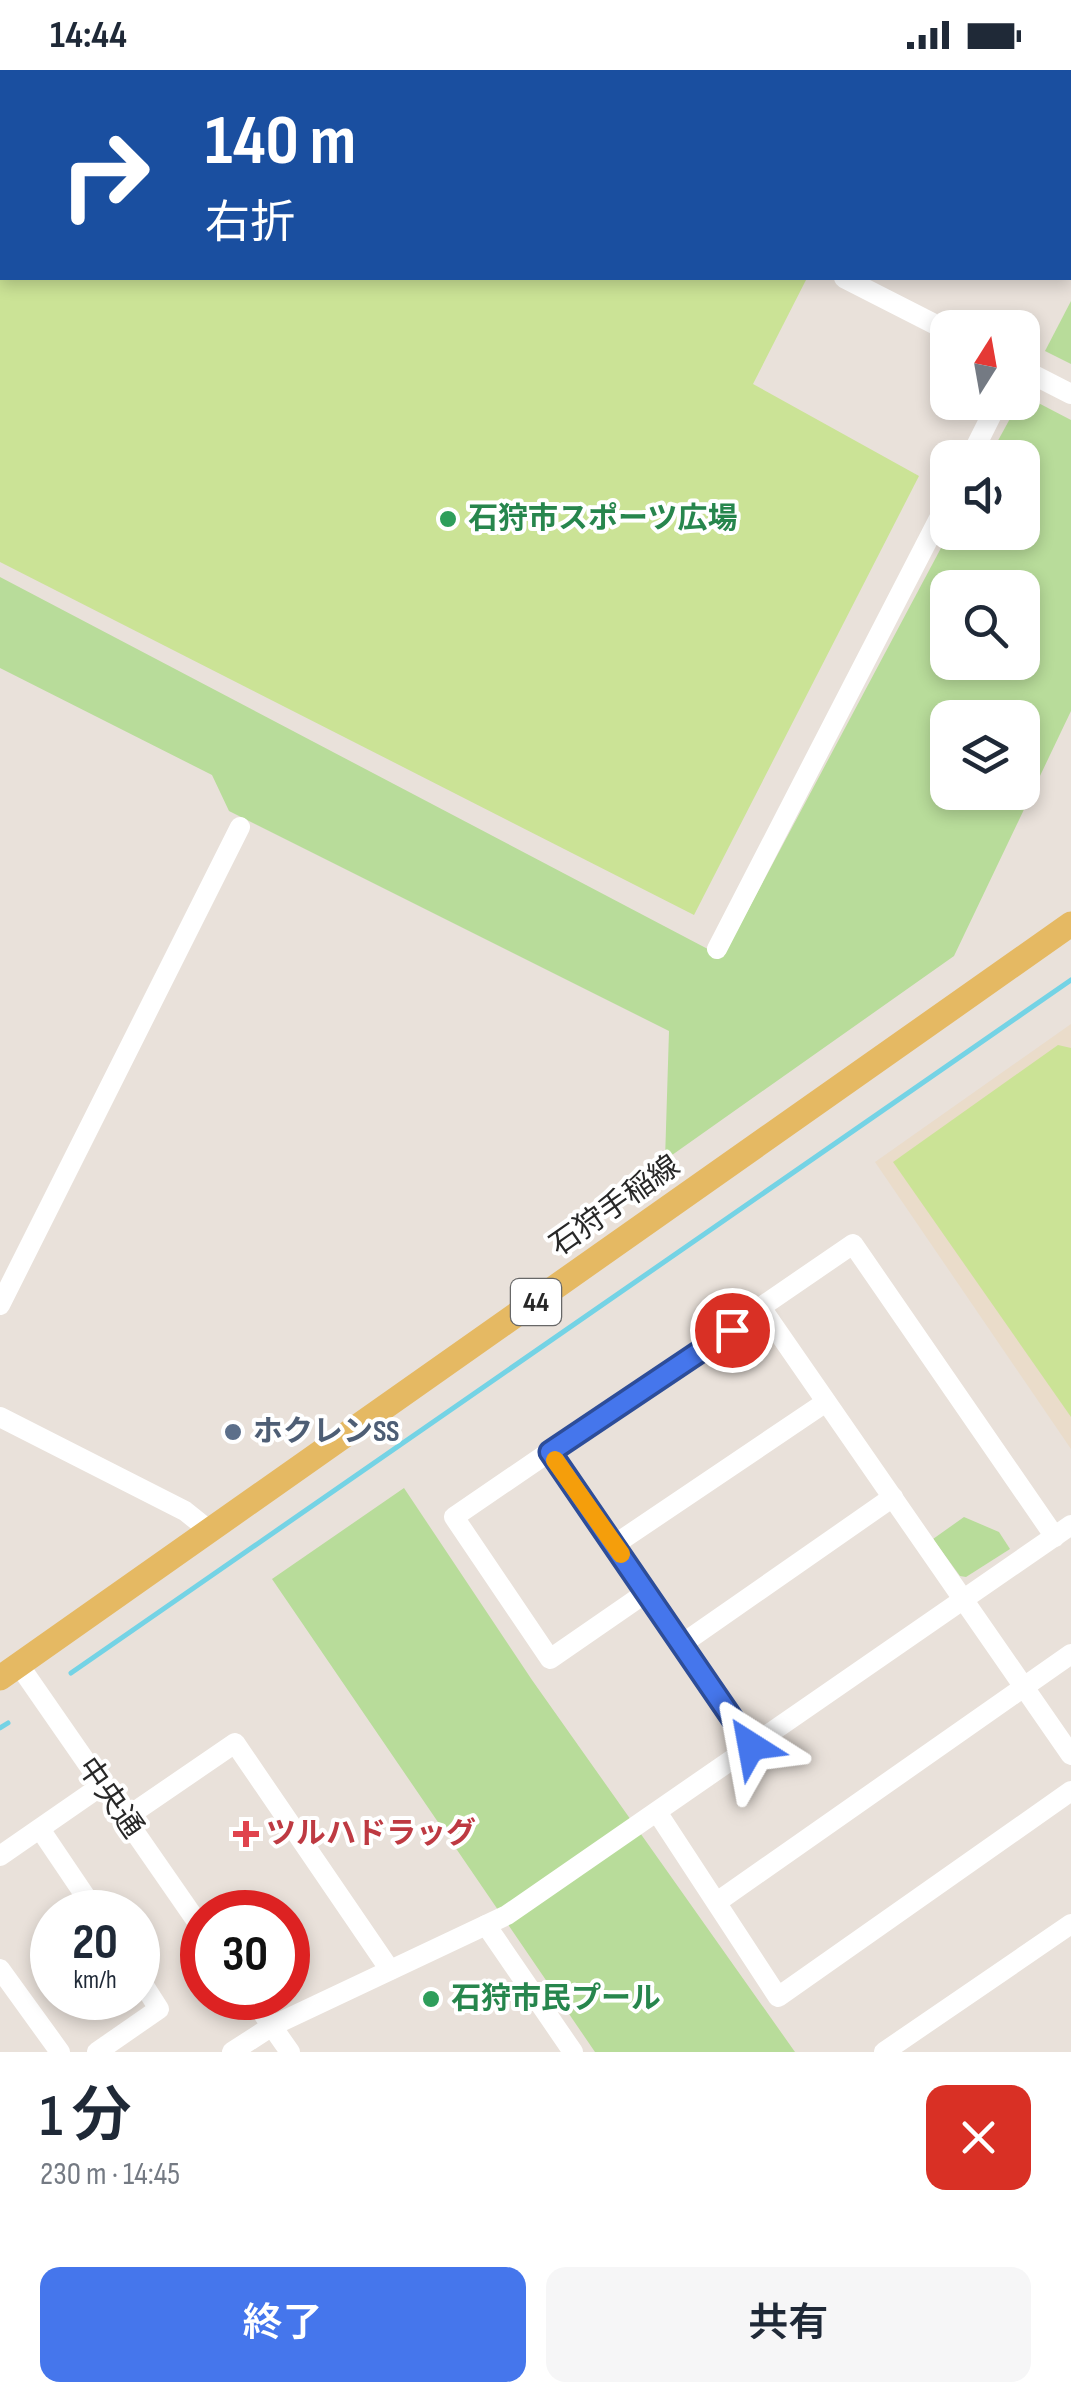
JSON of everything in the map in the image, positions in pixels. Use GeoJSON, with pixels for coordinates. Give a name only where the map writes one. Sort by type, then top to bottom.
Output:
{"type":"FeatureCollection","features":[{"type":"Feature","properties":{"kind":"main road","name":"石狩手稲線"},"geometry":{"type":"LineString","coordinates":[[9,1672],[1071,924]]}},
{"type":"Feature","properties":{"kind":"street"},"geometry":{"type":"LineString","coordinates":[[848,280],[930,322]]}},
{"type":"Feature","properties":{"kind":"street"},"geometry":{"type":"LineString","coordinates":[[1040,378],[1071,394]]}},
{"type":"Feature","properties":{"kind":"street"},"geometry":{"type":"LineString","coordinates":[[717,948],[930,536]]}},
{"type":"Feature","properties":{"kind":"street"},"geometry":{"type":"LineString","coordinates":[[0,1305],[240,828]]}},
{"type":"Feature","properties":{"kind":"street"},"geometry":{"type":"LineString","coordinates":[[232,2052],[272,2026],[486,1925],[1063,1531],[853,1244],[454,1517],[550,1659],[646,1592]]}},
{"type":"Feature","properties":{"kind":"street"},"geometry":{"type":"LineString","coordinates":[[762,1309],[1071,1755]]}},
{"type":"Feature","properties":{"kind":"street"},"geometry":{"type":"LineString","coordinates":[[614,1545],[826,1402]]}},
{"type":"Feature","properties":{"kind":"street"},"geometry":{"type":"LineString","coordinates":[[0,1417],[185,1511],[210,1532]]}},
{"type":"Feature","properties":{"kind":"street"},"geometry":{"type":"LineString","coordinates":[[550,1452],[751,1746]]}},
{"type":"Feature","properties":{"kind":"street"},"geometry":{"type":"LineString","coordinates":[[682,1644],[893,1498]]}},
{"type":"Feature","properties":{"kind":"street"},"geometry":{"type":"LineString","coordinates":[[716,1902],[1071,1654]]}},
{"type":"Feature","properties":{"kind":"street","name":"中央通"},"geometry":{"type":"LineString","coordinates":[[9,1672],[101,1786],[180,1897]]}},
{"type":"Feature","properties":{"kind":"street"},"geometry":{"type":"LineString","coordinates":[[124,1819],[235,1742],[390,1970]]}},
{"type":"Feature","properties":{"kind":"street"},"geometry":{"type":"LineString","coordinates":[[0,1856],[101,1786]]}},
{"type":"Feature","properties":{"kind":"street"},"geometry":{"type":"LineString","coordinates":[[656,1812],[778,1996],[1071,1791]]}},
{"type":"Feature","properties":{"kind":"street"},"geometry":{"type":"LineString","coordinates":[[40,1829],[81,1890]]}},
{"type":"Feature","properties":{"kind":"street"},"geometry":{"type":"LineString","coordinates":[[884,2052],[1071,1924]]}},
{"type":"Feature","properties":{"kind":"street"},"geometry":{"type":"LineString","coordinates":[[486,1925],[574,2052]]}},
{"type":"Feature","properties":{"kind":"street"},"geometry":{"type":"LineString","coordinates":[[3,1979],[60,2052]]}},
{"type":"Feature","properties":{"kind":"street"},"geometry":{"type":"LineString","coordinates":[[97,2052],[143,2020]]}},
{"type":"Feature","properties":{"kind":"street"},"geometry":{"type":"LineString","coordinates":[[268,2020],[290,2052]]}},
{"type":"Feature","properties":{"kind":"shaded area"},"geometry":{"type":"Polygon","coordinates":[[[1071,1024],[1071,1449],[875,1162],[1071,1024]]]}},
{"type":"Feature","properties":{"kind":"green space","name":"石狩市スポーツ広場"},"geometry":{"type":"Polygon","coordinates":[[[0,280],[806,280],[753,384],[919,476],[694,915],[0,562],[0,280]]]}},
{"type":"Feature","properties":{"kind":"green space"},"geometry":{"type":"Polygon","coordinates":[[[1071,301],[1071,364],[1045,351],[1071,301]]]}},
{"type":"Feature","properties":{"kind":"green space"},"geometry":{"type":"Polygon","coordinates":[[[1040,404],[1071,420],[1071,711],[1040,776],[1040,700],[930,700],[930,810],[1024,810],[954,956],[665,1160],[669,1031],[229,811],[212,775],[0,668],[0,577],[723,957],[940,550],[1040,550],[1040,440],[998,440],[1009,420],[1040,420],[1040,404]]]}},
{"type":"Feature","properties":{"kind":"green space"},"geometry":{"type":"Polygon","coordinates":[[[1058,1045],[1071,1048],[1071,1417],[893,1162],[1058,1045]]]}},
{"type":"Feature","properties":{"kind":"green space"},"geometry":{"type":"Polygon","coordinates":[[[404,1488],[532,1680],[795,2052],[595,2052],[272,1579],[404,1488]]]}},
{"type":"Feature","properties":{"kind":"green space"},"geometry":{"type":"Polygon","coordinates":[[[964,1517],[999,1532],[1010,1549],[966,1577],[960,1576],[933,1539],[964,1517]]]}},
{"type":"Feature","properties":{"kind":"waterway"},"geometry":{"type":"LineString","coordinates":[[71,1673],[1071,980]]}},
{"type":"Feature","properties":{"kind":"waterway"},"geometry":{"type":"LineString","coordinates":[[0,1728],[8,1723]]}},
{"type":"Feature","properties":{"kind":"slow traffic"},"geometry":{"type":"LineString","coordinates":[[555,1460],[621,1554]]}},
{"type":"Feature","properties":{"kind":"place","name":"石狩市スポーツ広場"},"geometry":{"type":"Point","coordinates":[448,519]}},
{"type":"Feature","properties":{"kind":"place","name":"ホクレンSS"},"geometry":{"type":"Point","coordinates":[233,1432]}},
{"type":"Feature","properties":{"kind":"place","name":"ツルハドラッグ"},"geometry":{"type":"Point","coordinates":[246,1834]}},
{"type":"Feature","properties":{"kind":"place","name":"石狩市民プール"},"geometry":{"type":"Point","coordinates":[431,1999]}},
{"type":"Feature","properties":{"kind":"route"},"geometry":{"type":"LineString","coordinates":[[732,1330],[550,1452],[751,1746]]}}]}
